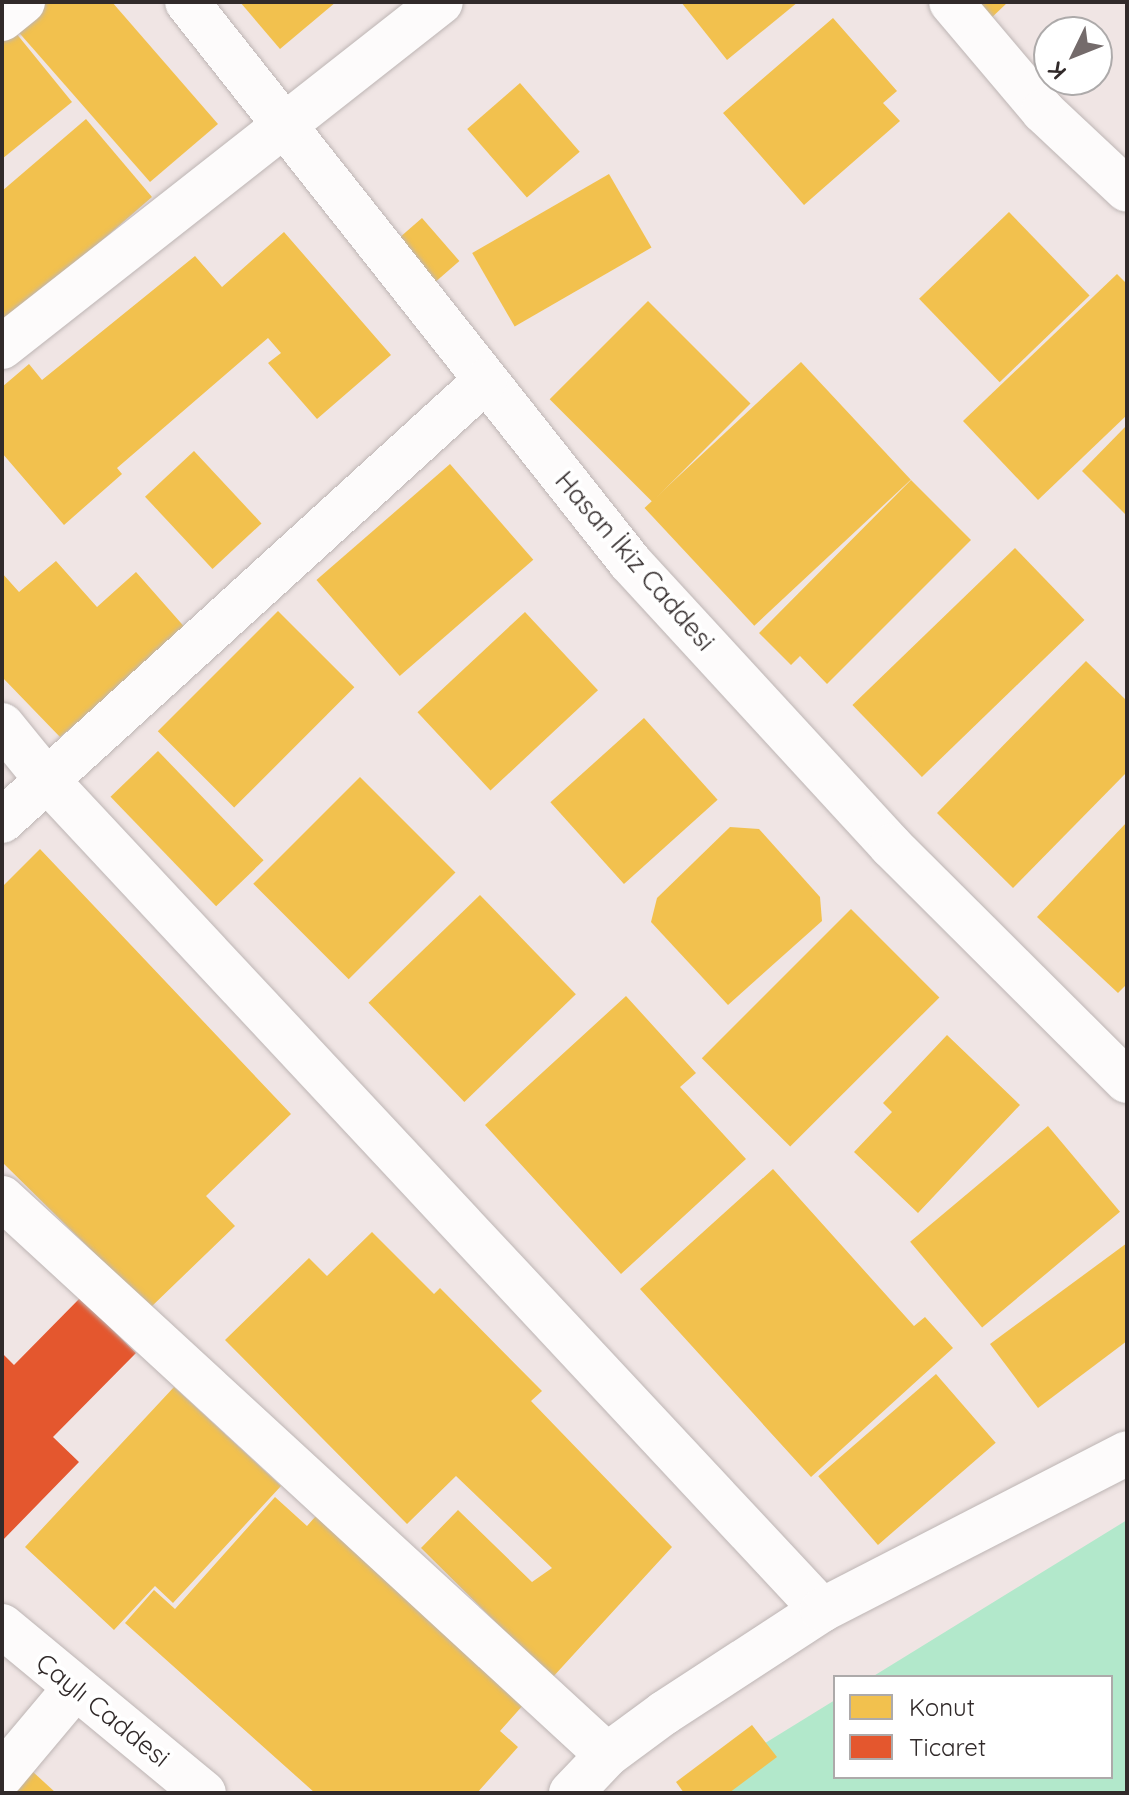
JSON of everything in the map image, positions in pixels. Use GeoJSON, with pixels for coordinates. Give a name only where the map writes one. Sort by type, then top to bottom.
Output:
{"type":"FeatureCollection","features":[{"type":"Feature","properties":{"kind":"street"},"geometry":{"type":"LineString","coordinates":[[2,19],[23,2]]}},
{"type":"Feature","properties":{"kind":"street","name":"Hasan İkiz Caddesi"},"geometry":{"type":"LineString","coordinates":[[187,2],[282,126],[641,574],[891,846],[1127,1081]]}},
{"type":"Feature","properties":{"kind":"street"},"geometry":{"type":"LineString","coordinates":[[2,347],[441,2]]}},
{"type":"Feature","properties":{"kind":"street"},"geometry":{"type":"LineString","coordinates":[[951,2],[1043,111],[1127,190]]}},
{"type":"Feature","properties":{"kind":"street"},"geometry":{"type":"LineString","coordinates":[[2,821],[485,381]]}},
{"type":"Feature","properties":{"kind":"street"},"geometry":{"type":"LineString","coordinates":[[2,725],[46,779],[822,1610]]}},
{"type":"Feature","properties":{"kind":"street"},"geometry":{"type":"LineString","coordinates":[[2,1198],[607,1755]]}},
{"type":"Feature","properties":{"kind":"street"},"geometry":{"type":"LineString","coordinates":[[571,1793],[607,1755],[822,1610],[1127,1453]]}},
{"type":"Feature","properties":{"kind":"street","name":"Çaylı Caddesi"},"geometry":{"type":"LineString","coordinates":[[2,1626],[204,1793]]}},
{"type":"Feature","properties":{"kind":"street"},"geometry":{"type":"LineString","coordinates":[[2,1775],[75,1688]]}},
{"type":"Feature","properties":{"kind":"green space"},"geometry":{"type":"Polygon","coordinates":[[[1127,1520],[1127,1793],[684,1793],[833,1701],[833,1779],[1113,1779],[1113,1675],[875,1675],[1127,1520]]]}},
{"type":"Feature","properties":{"kind":"building: Konut"},"geometry":{"type":"Polygon","coordinates":[[[45,2],[112,2],[218,124],[150,182],[15,28],[45,2]]]}},
{"type":"Feature","properties":{"kind":"building: Konut"},"geometry":{"type":"Polygon","coordinates":[[[240,2],[336,2],[280,49],[240,2]]]}},
{"type":"Feature","properties":{"kind":"building: Konut"},"geometry":{"type":"Polygon","coordinates":[[[681,2],[798,2],[727,60],[681,2]]]}},
{"type":"Feature","properties":{"kind":"building: Konut"},"geometry":{"type":"Polygon","coordinates":[[[969,2],[1008,2],[987,22],[969,2]]]}},
{"type":"Feature","properties":{"kind":"building: Konut"},"geometry":{"type":"Polygon","coordinates":[[[833,18],[897,91],[883,103],[900,121],[804,205],[723,113],[833,18]]]}},
{"type":"Feature","properties":{"kind":"building: Konut"},"geometry":{"type":"Polygon","coordinates":[[[7,22],[72,102],[2,159],[2,26],[7,22]]]}},
{"type":"Feature","properties":{"kind":"building: Konut"},"geometry":{"type":"Polygon","coordinates":[[[520,83],[580,152],[527,198],[467,129],[520,83]]]}},
{"type":"Feature","properties":{"kind":"building: Konut"},"geometry":{"type":"Polygon","coordinates":[[[86,119],[152,197],[2,327],[2,191],[86,119]]]}},
{"type":"Feature","properties":{"kind":"building: Konut"},"geometry":{"type":"Polygon","coordinates":[[[609,174],[652,248],[515,327],[472,253],[609,174]]]}},
{"type":"Feature","properties":{"kind":"building: Konut"},"geometry":{"type":"Polygon","coordinates":[[[1009,212],[1090,295],[1000,382],[919,299],[1009,212]]]}},
{"type":"Feature","properties":{"kind":"building: Konut"},"geometry":{"type":"Polygon","coordinates":[[[422,218],[459,261],[431,286],[393,243],[422,218]]]}},
{"type":"Feature","properties":{"kind":"building: Konut"},"geometry":{"type":"Polygon","coordinates":[[[284,232],[391,355],[317,419],[268,363],[281,353],[268,338],[117,468],[122,474],[64,525],[2,453],[2,387],[29,364],[42,380],[195,256],[222,287],[284,232]]]}},
{"type":"Feature","properties":{"kind":"building: Konut"},"geometry":{"type":"Polygon","coordinates":[[[1117,274],[1127,284],[1127,415],[1038,500],[963,421],[1117,274]]]}},
{"type":"Feature","properties":{"kind":"building: Konut"},"geometry":{"type":"Polygon","coordinates":[[[648,301],[751,404],[652,502],[550,399],[648,301]]]}},
{"type":"Feature","properties":{"kind":"building: Konut"},"geometry":{"type":"Polygon","coordinates":[[[801,362],[911,480],[754,626],[644,508],[801,362]]]}},
{"type":"Feature","properties":{"kind":"building: Konut"},"geometry":{"type":"Polygon","coordinates":[[[1127,425],[1127,516],[1082,471],[1127,425]]]}},
{"type":"Feature","properties":{"kind":"building: Konut"},"geometry":{"type":"Polygon","coordinates":[[[194,451],[262,523],[213,569],[145,497],[194,451]]]}},
{"type":"Feature","properties":{"kind":"building: Konut"},"geometry":{"type":"Polygon","coordinates":[[[450,464],[533,560],[400,676],[316,580],[450,464]]]}},
{"type":"Feature","properties":{"kind":"building: Konut"},"geometry":{"type":"Polygon","coordinates":[[[911,480],[971,540],[827,684],[800,656],[791,665],[759,633],[911,480]]]}},
{"type":"Feature","properties":{"kind":"building: Konut"},"geometry":{"type":"Polygon","coordinates":[[[1015,548],[1084,620],[922,777],[852,705],[1015,548]]]}},
{"type":"Feature","properties":{"kind":"building: Konut"},"geometry":{"type":"Polygon","coordinates":[[[56,561],[97,607],[136,572],[188,631],[60,737],[2,677],[2,573],[19,592],[56,561]]]}},
{"type":"Feature","properties":{"kind":"building: Konut"},"geometry":{"type":"Polygon","coordinates":[[[278,611],[354,687],[234,808],[158,731],[278,611]]]}},
{"type":"Feature","properties":{"kind":"building: Konut"},"geometry":{"type":"Polygon","coordinates":[[[525,612],[598,690],[490,791],[417,712],[525,612]]]}},
{"type":"Feature","properties":{"kind":"building: Konut"},"geometry":{"type":"Polygon","coordinates":[[[1086,661],[1127,701],[1127,772],[1013,888],[937,813],[1086,661]]]}},
{"type":"Feature","properties":{"kind":"building: Konut"},"geometry":{"type":"Polygon","coordinates":[[[644,718],[718,800],[624,884],[550,802],[644,718]]]}},
{"type":"Feature","properties":{"kind":"building: Konut"},"geometry":{"type":"Polygon","coordinates":[[[158,751],[264,860],[216,906],[111,797],[158,751]]]}},
{"type":"Feature","properties":{"kind":"building: Konut"},"geometry":{"type":"Polygon","coordinates":[[[360,777],[455,872],[349,979],[253,884],[360,777]]]}},
{"type":"Feature","properties":{"kind":"building: Konut"},"geometry":{"type":"Polygon","coordinates":[[[1127,822],[1127,984],[1118,993],[1037,917],[1127,822]]]}},
{"type":"Feature","properties":{"kind":"building: Konut"},"geometry":{"type":"Polygon","coordinates":[[[730,827],[759,829],[820,897],[822,921],[728,1005],[651,922],[657,898],[730,827]]]}},
{"type":"Feature","properties":{"kind":"building: Konut"},"geometry":{"type":"Polygon","coordinates":[[[40,849],[291,1114],[206,1196],[235,1226],[150,1308],[2,1162],[2,887],[40,849]]]}},
{"type":"Feature","properties":{"kind":"building: Konut"},"geometry":{"type":"Polygon","coordinates":[[[480,895],[576,994],[464,1102],[369,1003],[480,895]]]}},
{"type":"Feature","properties":{"kind":"building: Konut"},"geometry":{"type":"Polygon","coordinates":[[[851,909],[939,997],[790,1147],[702,1058],[851,909]]]}},
{"type":"Feature","properties":{"kind":"building: Konut"},"geometry":{"type":"Polygon","coordinates":[[[626,996],[696,1073],[680,1087],[746,1159],[621,1274],[485,1125],[626,996]]]}},
{"type":"Feature","properties":{"kind":"building: Konut"},"geometry":{"type":"Polygon","coordinates":[[[947,1035],[1020,1105],[918,1213],[854,1152],[892,1112],[883,1103],[947,1035]]]}},
{"type":"Feature","properties":{"kind":"building: Konut"},"geometry":{"type":"Polygon","coordinates":[[[1048,1126],[1120,1212],[982,1327],[910,1242],[1048,1126]]]}},
{"type":"Feature","properties":{"kind":"building: Konut"},"geometry":{"type":"Polygon","coordinates":[[[773,1169],[914,1326],[925,1317],[953,1348],[811,1477],[640,1289],[773,1169]]]}},
{"type":"Feature","properties":{"kind":"building: Konut"},"geometry":{"type":"Polygon","coordinates":[[[372,1232],[434,1294],[440,1288],[542,1391],[531,1401],[672,1547],[552,1678],[421,1548],[458,1510],[532,1582],[552,1568],[456,1476],[407,1524],[225,1340],[309,1258],[327,1276],[372,1232]]]}},
{"type":"Feature","properties":{"kind":"building: Konut"},"geometry":{"type":"Polygon","coordinates":[[[1127,1243],[1127,1341],[1038,1408],[990,1344],[1127,1243]]]}},
{"type":"Feature","properties":{"kind":"building: Konut"},"geometry":{"type":"Polygon","coordinates":[[[936,1374],[996,1443],[878,1545],[818,1476],[936,1374]]]}},
{"type":"Feature","properties":{"kind":"building: Konut"},"geometry":{"type":"Polygon","coordinates":[[[174,1387],[281,1486],[173,1603],[155,1586],[114,1630],[25,1547],[174,1387]]]}},
{"type":"Feature","properties":{"kind":"building: Konut"},"geometry":{"type":"Polygon","coordinates":[[[275,1497],[307,1526],[324,1507],[533,1694],[500,1731],[518,1747],[477,1793],[315,1793],[125,1623],[154,1590],[175,1609],[275,1497]]]}},
{"type":"Feature","properties":{"kind":"building: Konut"},"geometry":{"type":"Polygon","coordinates":[[[752,1725],[777,1757],[729,1793],[684,1793],[676,1782],[752,1725]]]}},
{"type":"Feature","properties":{"kind":"building: Konut"},"geometry":{"type":"Polygon","coordinates":[[[32,1771],[56,1793],[12,1793],[32,1771]]]}},
{"type":"Feature","properties":{"kind":"building: Ticaret"},"geometry":{"type":"Polygon","coordinates":[[[80,1298],[136,1353],[53,1437],[79,1462],[2,1541],[2,1353],[14,1365],[80,1298]]]}}]}
